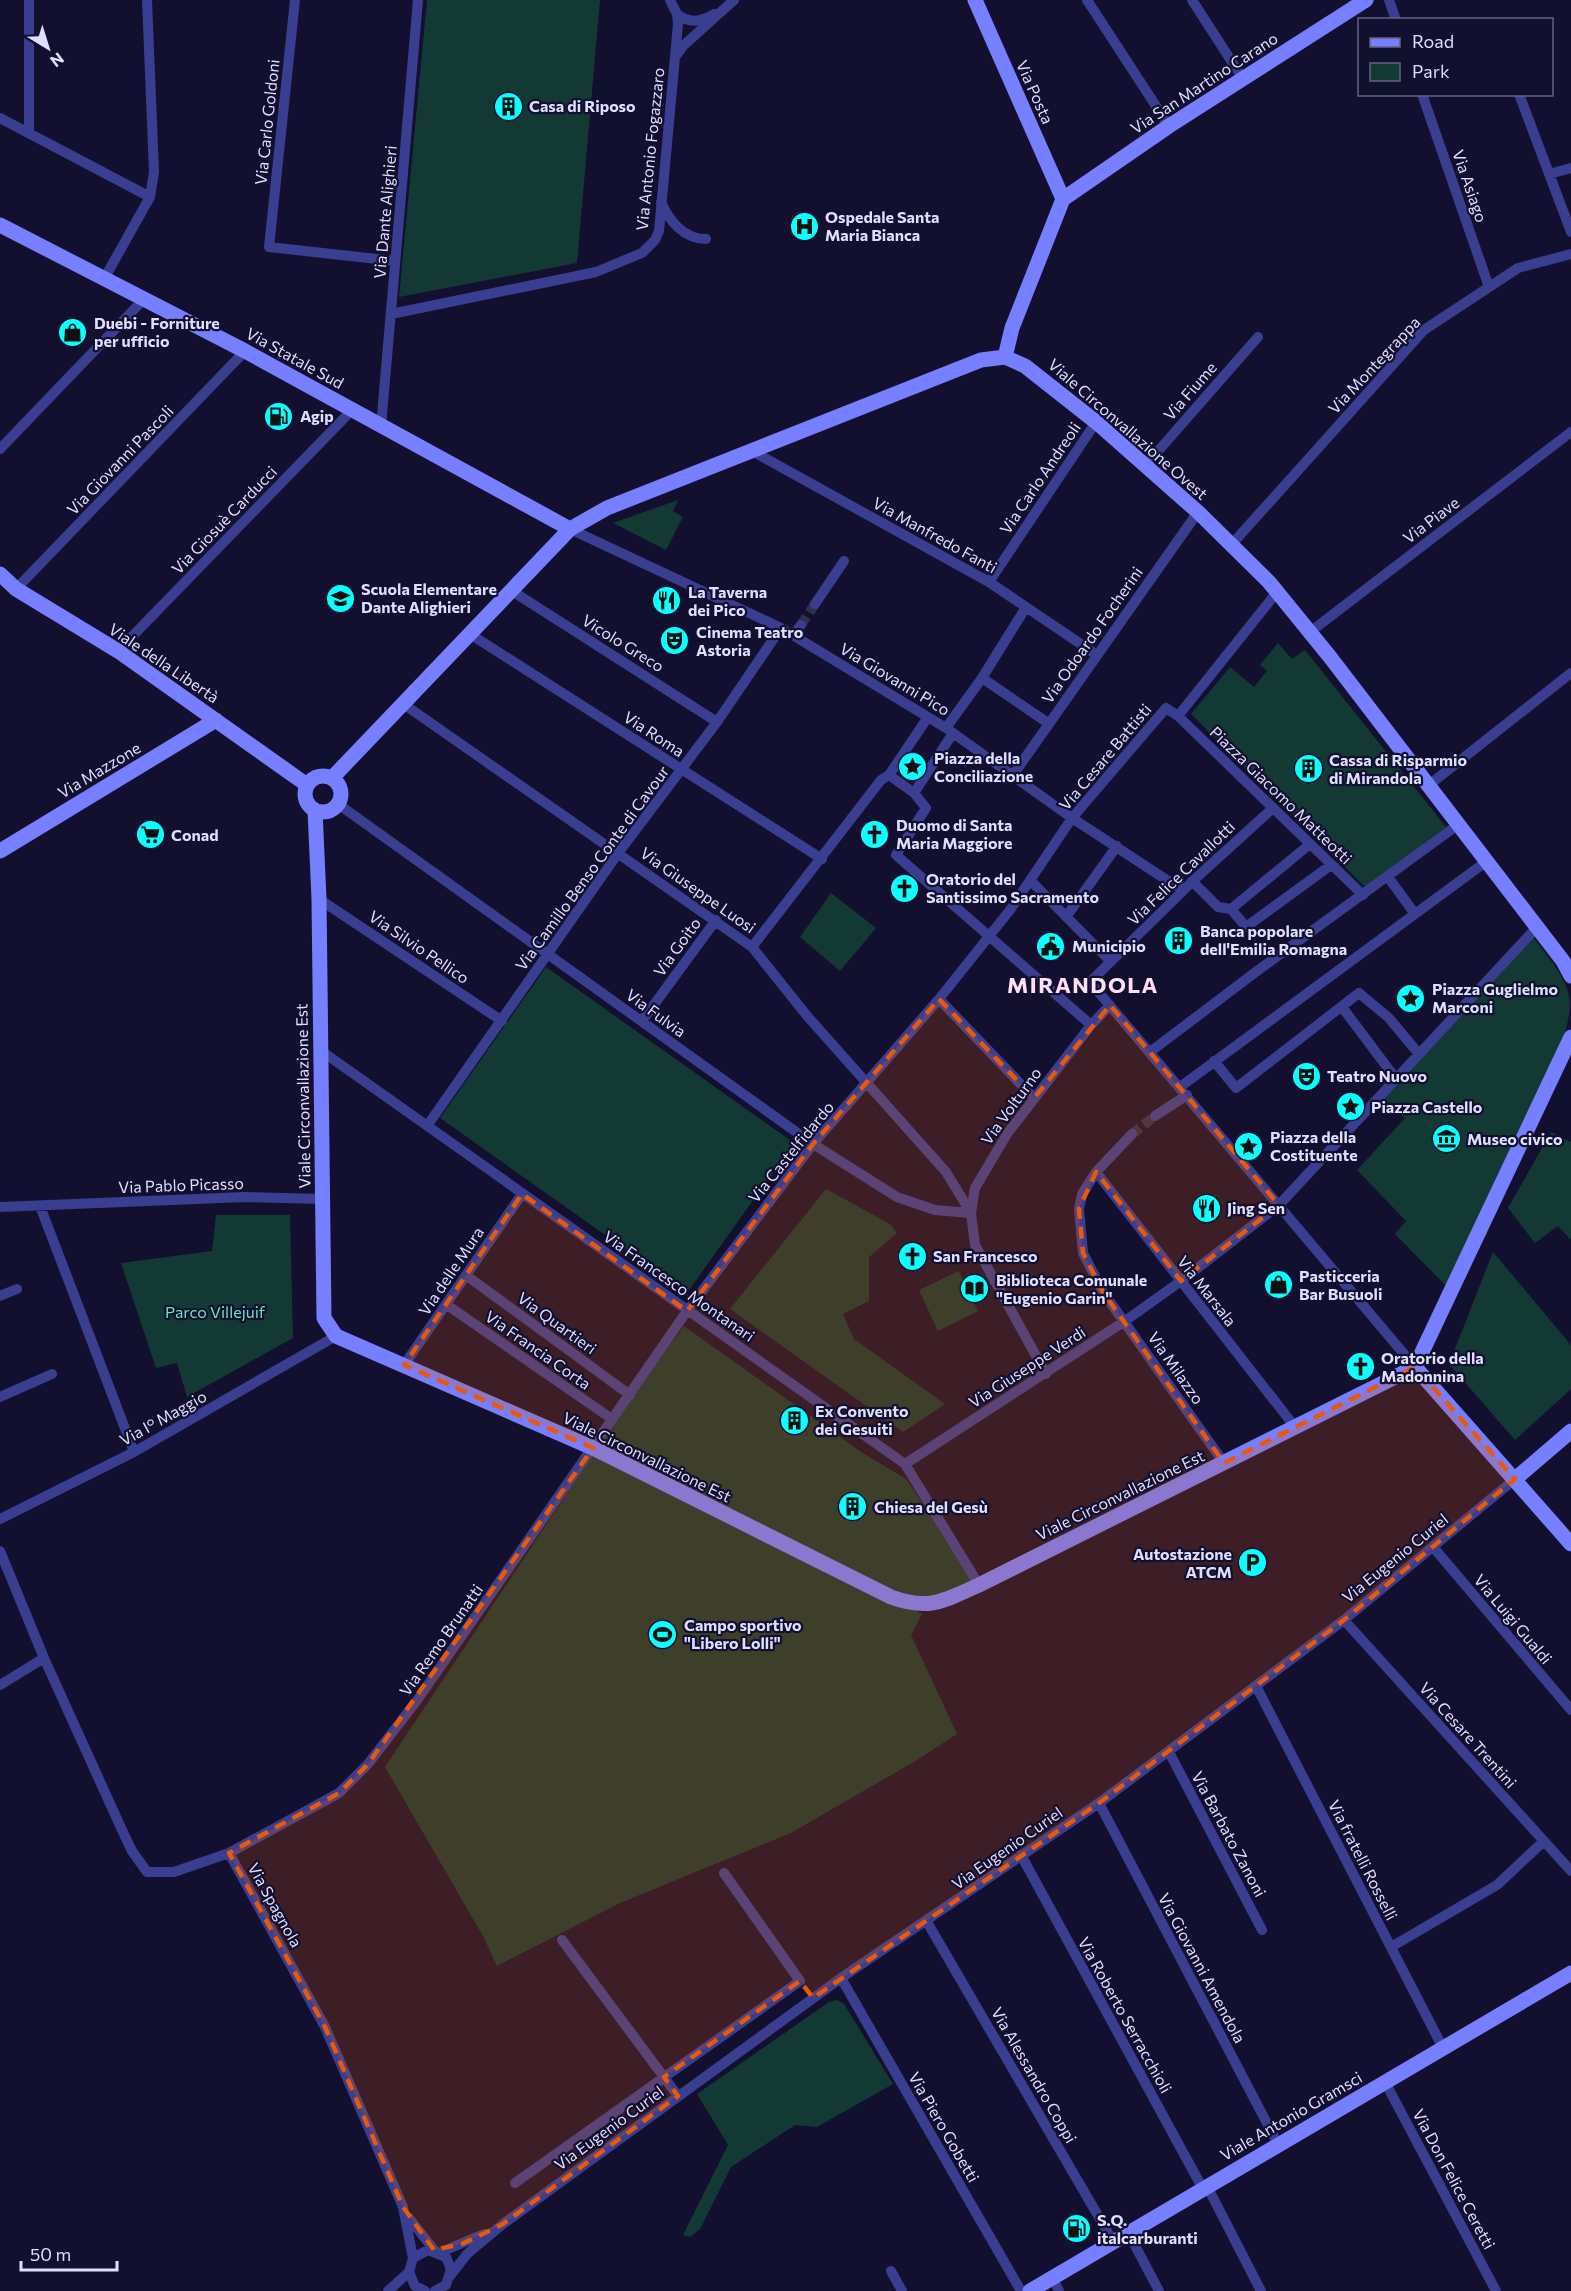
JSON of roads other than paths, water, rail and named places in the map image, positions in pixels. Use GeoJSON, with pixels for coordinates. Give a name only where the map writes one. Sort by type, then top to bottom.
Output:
{"type":"FeatureCollection","features":[{"type":"Feature","properties":{"kind":"main road","name":"Via Posta"},"geometry":{"type":"LineString","coordinates":[[975,0],[1063,199]]}},
{"type":"Feature","properties":{"kind":"main road","name":"Via San Martino Carano"},"geometry":{"type":"LineString","coordinates":[[1063,199],[1169,126],[1366,0]]}},
{"type":"Feature","properties":{"kind":"main road"},"geometry":{"type":"LineString","coordinates":[[332,778],[570,529],[607,508],[981,360],[1005,357],[1012,328],[1063,199]]}},
{"type":"Feature","properties":{"kind":"main road","name":"Via Statale Sud"},"geometry":{"type":"LineString","coordinates":[[0,225],[245,351],[570,529]]}},
{"type":"Feature","properties":{"kind":"main road","name":"Viale Circonvallazione Ovest"},"geometry":{"type":"LineString","coordinates":[[1005,357],[1025,366],[1096,422],[1198,512],[1277,592],[1460,824],[1571,976]]}},
{"type":"Feature","properties":{"kind":"main road","name":"Viale della Libertà"},"geometry":{"type":"LineString","coordinates":[[0,574],[16,589],[118,651],[307,785]]}},
{"type":"Feature","properties":{"kind":"main road","name":"Via Mazzone"},"geometry":{"type":"LineString","coordinates":[[0,851],[216,720]]}},
{"type":"Feature","properties":{"kind":"main road"},"geometry":{"type":"LineString","coordinates":[[307,785],[317,777],[332,778]]}},
{"type":"Feature","properties":{"kind":"main road"},"geometry":{"type":"LineString","coordinates":[[315,810],[328,812],[338,804],[341,792],[332,778]]}},
{"type":"Feature","properties":{"kind":"main road","name":"Viale Circonvallazione Est"},"geometry":{"type":"LineString","coordinates":[[307,785],[304,796],[315,810],[319,899],[324,1318],[336,1336],[593,1448],[891,1597],[913,1605],[942,1602],[979,1586],[1415,1366]]}},
{"type":"Feature","properties":{"kind":"main road"},"geometry":{"type":"LineString","coordinates":[[1571,1037],[1415,1366],[1571,1544]]}},
{"type":"Feature","properties":{"kind":"main road"},"geometry":{"type":"LineString","coordinates":[[1515,1479],[1571,1431]]}},
{"type":"Feature","properties":{"kind":"main road","name":"Viale Antonio Gramsci"},"geometry":{"type":"LineString","coordinates":[[1030,2291],[1056,2284],[1114,2243],[1205,2187],[1279,2146],[1571,1973]]}},
{"type":"Feature","properties":{"kind":"street"},"geometry":{"type":"LineString","coordinates":[[29,0],[29,133]]}},
{"type":"Feature","properties":{"kind":"street"},"geometry":{"type":"LineString","coordinates":[[104,279],[150,198],[155,150],[147,0]]}},
{"type":"Feature","properties":{"kind":"street","name":"Via Carlo Goldoni"},"geometry":{"type":"LineString","coordinates":[[295,0],[269,247],[395,261]]}},
{"type":"Feature","properties":{"kind":"street","name":"Via Dante Alighieri"},"geometry":{"type":"LineString","coordinates":[[381,426],[418,0]]}},
{"type":"Feature","properties":{"kind":"street"},"geometry":{"type":"LineString","coordinates":[[670,0],[677,14],[685,19],[699,22],[733,1]]}},
{"type":"Feature","properties":{"kind":"street"},"geometry":{"type":"LineString","coordinates":[[1087,0],[1169,126]]}},
{"type":"Feature","properties":{"kind":"street"},"geometry":{"type":"LineString","coordinates":[[1192,0],[1243,79]]}},
{"type":"Feature","properties":{"kind":"street"},"geometry":{"type":"LineString","coordinates":[[1389,0],[1395,18]]}},
{"type":"Feature","properties":{"kind":"street"},"geometry":{"type":"LineString","coordinates":[[674,60],[680,50],[733,1]]}},
{"type":"Feature","properties":{"kind":"street","name":"Via Antonio Fogazzaro"},"geometry":{"type":"LineString","coordinates":[[391,314],[604,270],[630,260],[656,240],[660,218],[677,14]]}},
{"type":"Feature","properties":{"kind":"street","name":"Via Asiago"},"geometry":{"type":"LineString","coordinates":[[1423,96],[1489,287]]}},
{"type":"Feature","properties":{"kind":"street"},"geometry":{"type":"LineString","coordinates":[[1520,96],[1571,232]]}},
{"type":"Feature","properties":{"kind":"street"},"geometry":{"type":"LineString","coordinates":[[0,118],[150,198]]}},
{"type":"Feature","properties":{"kind":"street"},"geometry":{"type":"LineString","coordinates":[[1549,174],[1571,168]]}},
{"type":"Feature","properties":{"kind":"street"},"geometry":{"type":"LineString","coordinates":[[661,202],[670,218],[684,232],[696,239],[706,239]]}},
{"type":"Feature","properties":{"kind":"street","name":"Via Montegrappa"},"geometry":{"type":"LineString","coordinates":[[1232,544],[1424,330],[1518,268],[1571,254]]}},
{"type":"Feature","properties":{"kind":"street"},"geometry":{"type":"LineString","coordinates":[[0,449],[144,299]]}},
{"type":"Feature","properties":{"kind":"street","name":"Via Fiume"},"geometry":{"type":"LineString","coordinates":[[1145,466],[1258,337]]}},
{"type":"Feature","properties":{"kind":"street","name":"Via Giovanni Pascoli"},"geometry":{"type":"LineString","coordinates":[[16,589],[245,351]]}},
{"type":"Feature","properties":{"kind":"street","name":"Via Giosuè Carducci"},"geometry":{"type":"LineString","coordinates":[[118,651],[352,410]]}},
{"type":"Feature","properties":{"kind":"street","name":"Via Carlo Andreoli"},"geometry":{"type":"LineString","coordinates":[[989,582],[1096,422]]}},
{"type":"Feature","properties":{"kind":"street","name":"Via Piave"},"geometry":{"type":"LineString","coordinates":[[1310,632],[1571,432]]}},
{"type":"Feature","properties":{"kind":"street","name":"Via Manfredo Fanti"},"geometry":{"type":"LineString","coordinates":[[752,451],[989,582],[1097,656]]}},
{"type":"Feature","properties":{"kind":"street","name":"Via Odoardo Focherini"},"geometry":{"type":"LineString","coordinates":[[1012,775],[1198,512]]}},
{"type":"Feature","properties":{"kind":"street","name":"Via Giovanni Pico"},"geometry":{"type":"LineString","coordinates":[[570,529],[793,635],[950,731],[1072,818],[1182,890]]}},
{"type":"Feature","properties":{"kind":"street"},"geometry":{"type":"LineString","coordinates":[[815,604],[844,561]]}},
{"type":"Feature","properties":{"kind":"street","name":"Vicolo Greco"},"geometry":{"type":"LineString","coordinates":[[512,591],[717,722]]}},
{"type":"Feature","properties":{"kind":"street","name":"Via Cesare Battisti"},"geometry":{"type":"LineString","coordinates":[[987,937],[1030,880],[1072,818],[1166,708],[1178,716],[1277,592]]}},
{"type":"Feature","properties":{"kind":"street"},"geometry":{"type":"LineString","coordinates":[[914,793],[1026,607]]}},
{"type":"Feature","properties":{"kind":"street"},"geometry":{"type":"LineString","coordinates":[[793,635],[801,625]]}},
{"type":"Feature","properties":{"kind":"street","name":"Via Camillo Benso Conte di Cavour"},"geometry":{"type":"LineString","coordinates":[[427,1126],[620,852],[717,722],[781,628]]}},
{"type":"Feature","properties":{"kind":"street","name":"Via Roma"},"geometry":{"type":"LineString","coordinates":[[470,634],[822,858]]}},
{"type":"Feature","properties":{"kind":"street"},"geometry":{"type":"LineString","coordinates":[[1429,785],[1571,673]]}},
{"type":"Feature","properties":{"kind":"street"},"geometry":{"type":"LineString","coordinates":[[982,678],[1048,723]]}},
{"type":"Feature","properties":{"kind":"street","name":"Via Giuseppe Luosi"},"geometry":{"type":"LineString","coordinates":[[402,703],[620,852],[752,947],[808,1017],[945,1172],[971,1213]]}},
{"type":"Feature","properties":{"kind":"street","name":"Piazza Giacomo Matteotti"},"geometry":{"type":"LineString","coordinates":[[1178,716],[1363,895]]}},
{"type":"Feature","properties":{"kind":"street"},"geometry":{"type":"LineString","coordinates":[[752,947],[881,780],[889,775],[927,717]]}},
{"type":"Feature","properties":{"kind":"street"},"geometry":{"type":"LineString","coordinates":[[889,775],[914,793],[926,808],[896,855],[987,937],[1057,993],[1091,1025],[1110,1005]]}},
{"type":"Feature","properties":{"kind":"street","name":"Via Fulvia"},"geometry":{"type":"LineString","coordinates":[[338,804],[813,1144],[897,1197],[935,1210],[971,1213]]}},
{"type":"Feature","properties":{"kind":"street","name":"Via Felice Cavallotti"},"geometry":{"type":"LineString","coordinates":[[1111,962],[1182,890],[1273,808]]}},
{"type":"Feature","properties":{"kind":"street"},"geometry":{"type":"LineString","coordinates":[[1150,1052],[1460,824]]}},
{"type":"Feature","properties":{"kind":"street"},"geometry":{"type":"LineString","coordinates":[[1231,909],[1310,844]]}},
{"type":"Feature","properties":{"kind":"street"},"geometry":{"type":"LineString","coordinates":[[1066,917],[1117,846]]}},
{"type":"Feature","properties":{"kind":"street"},"geometry":{"type":"LineString","coordinates":[[1155,1116],[1214,1061],[1487,861]]}},
{"type":"Feature","properties":{"kind":"street"},"geometry":{"type":"LineString","coordinates":[[1192,881],[1218,907],[1231,909],[1246,927],[1331,865]]}},
{"type":"Feature","properties":{"kind":"street"},"geometry":{"type":"LineString","coordinates":[[1389,877],[1415,914]]}},
{"type":"Feature","properties":{"kind":"street"},"geometry":{"type":"LineString","coordinates":[[1030,880],[1111,962],[1090,982],[1415,1366]]}},
{"type":"Feature","properties":{"kind":"street","name":"Via Silvio Pellico"},"geometry":{"type":"LineString","coordinates":[[319,899],[502,1021]]}},
{"type":"Feature","properties":{"kind":"street","name":"Via Goito"},"geometry":{"type":"LineString","coordinates":[[642,1021],[716,920]]}},
{"type":"Feature","properties":{"kind":"street"},"geometry":{"type":"LineString","coordinates":[[1279,1205],[1537,927]]}},
{"type":"Feature","properties":{"kind":"street","name":"Via Castelfidardo"},"geometry":{"type":"LineString","coordinates":[[630,1395],[687,1311],[813,1144],[939,999],[987,937]]}},
{"type":"Feature","properties":{"kind":"street"},"geometry":{"type":"LineString","coordinates":[[1214,1061],[1236,1088],[1359,993],[1389,1018],[1418,1053]]}},
{"type":"Feature","properties":{"kind":"street"},"geometry":{"type":"LineString","coordinates":[[939,999],[1034,1098]]}},
{"type":"Feature","properties":{"kind":"street"},"geometry":{"type":"LineString","coordinates":[[1342,1006],[1396,1079]]}},
{"type":"Feature","properties":{"kind":"street","name":"Via Volturno"},"geometry":{"type":"LineString","coordinates":[[971,1213],[975,1188],[1007,1134],[1091,1025]]}},
{"type":"Feature","properties":{"kind":"street","name":"Via Francesco Montanari"},"geometry":{"type":"LineString","coordinates":[[320,1050],[905,1464],[979,1586]]}},
{"type":"Feature","properties":{"kind":"street","name":"Via Milazzo"},"geometry":{"type":"LineString","coordinates":[[1132,1134],[1096,1172],[1082,1194],[1079,1209],[1083,1253],[1092,1275],[1224,1463]]}},
{"type":"Feature","properties":{"kind":"street","name":"Via Marsala"},"geometry":{"type":"LineString","coordinates":[[1096,1172],[1295,1427]]}},
{"type":"Feature","properties":{"kind":"street","name":"Via delle Mura"},"geometry":{"type":"LineString","coordinates":[[404,1365],[522,1194]]}},
{"type":"Feature","properties":{"kind":"street","name":"Via Pablo Picasso"},"geometry":{"type":"LineString","coordinates":[[0,1207],[245,1197],[322,1199]]}},
{"type":"Feature","properties":{"kind":"street","name":"Via Giuseppe Verdi"},"geometry":{"type":"LineString","coordinates":[[905,1464],[1125,1321],[1279,1205]]}},
{"type":"Feature","properties":{"kind":"street"},"geometry":{"type":"LineString","coordinates":[[40,1206],[134,1452]]}},
{"type":"Feature","properties":{"kind":"street"},"geometry":{"type":"LineString","coordinates":[[971,1213],[975,1245],[1046,1374]]}},
{"type":"Feature","properties":{"kind":"street","name":"Via Quartieri"},"geometry":{"type":"LineString","coordinates":[[467,1276],[630,1395]]}},
{"type":"Feature","properties":{"kind":"street"},"geometry":{"type":"LineString","coordinates":[[0,1296],[17,1289]]}},
{"type":"Feature","properties":{"kind":"street","name":"Via Francia Corta"},"geometry":{"type":"LineString","coordinates":[[447,1305],[612,1419]]}},
{"type":"Feature","properties":{"kind":"street","name":"Via I° Maggio"},"geometry":{"type":"LineString","coordinates":[[0,1519],[134,1452],[336,1336]]}},
{"type":"Feature","properties":{"kind":"street"},"geometry":{"type":"LineString","coordinates":[[0,1396],[52,1374]]}},
{"type":"Feature","properties":{"kind":"street","name":"Via Remo Brunatti"},"geometry":{"type":"LineString","coordinates":[[229,1853],[339,1793],[368,1764],[418,1699],[630,1395]]}},
{"type":"Feature","properties":{"kind":"street","name":"Via Eugenio Curiel"},"geometry":{"type":"LineString","coordinates":[[447,2284],[467,2254],[503,2224],[841,1978],[927,1922],[1169,1752],[1344,1620],[1515,1479]]}},
{"type":"Feature","properties":{"kind":"street","name":"Via Luigi Gualdi"},"geometry":{"type":"LineString","coordinates":[[1433,1547],[1571,1710]]}},
{"type":"Feature","properties":{"kind":"street","name":"Via Spagnola"},"geometry":{"type":"LineString","coordinates":[[0,1551],[44,1658],[127,1841],[147,1872],[174,1872],[229,1853],[325,2027],[403,2207],[418,2232],[449,2263],[447,2284]]}},
{"type":"Feature","properties":{"kind":"street","name":"Via Cesare Trentini"},"geometry":{"type":"LineString","coordinates":[[1344,1620],[1571,1871]]}},
{"type":"Feature","properties":{"kind":"street"},"geometry":{"type":"LineString","coordinates":[[0,1685],[44,1658]]}},
{"type":"Feature","properties":{"kind":"street","name":"Via fratelli Rosselli"},"geometry":{"type":"LineString","coordinates":[[1256,1686],[1443,2048]]}},
{"type":"Feature","properties":{"kind":"street","name":"Via Barbato Zanoni"},"geometry":{"type":"LineString","coordinates":[[1169,1752],[1262,1930]]}},
{"type":"Feature","properties":{"kind":"street","name":"Via Giovanni Amendola"},"geometry":{"type":"LineString","coordinates":[[1099,1803],[1279,2146]]}},
{"type":"Feature","properties":{"kind":"street"},"geometry":{"type":"LineString","coordinates":[[1391,1947],[1497,1885],[1544,1841]]}},
{"type":"Feature","properties":{"kind":"street","name":"Via Roberto Serracchioli"},"geometry":{"type":"LineString","coordinates":[[1021,1855],[1261,2291]]}},
{"type":"Feature","properties":{"kind":"street"},"geometry":{"type":"LineString","coordinates":[[724,1873],[813,1998]]}},
{"type":"Feature","properties":{"kind":"street","name":"Via Alessandro Coppi"},"geometry":{"type":"LineString","coordinates":[[927,1922],[1114,2243]]}},
{"type":"Feature","properties":{"kind":"street"},"geometry":{"type":"LineString","coordinates":[[562,1940],[678,2096]]}},
{"type":"Feature","properties":{"kind":"street","name":"Via Piero Gobetti"},"geometry":{"type":"LineString","coordinates":[[841,1978],[1021,2291]]}},
{"type":"Feature","properties":{"kind":"street"},"geometry":{"type":"LineString","coordinates":[[515,2183],[800,1981]]}},
{"type":"Feature","properties":{"kind":"street","name":"Via Don Felice Ceretti"},"geometry":{"type":"LineString","coordinates":[[1385,2082],[1496,2291]]}},
{"type":"Feature","properties":{"kind":"street","name":"Via Spagnola"},"geometry":{"type":"LineString","coordinates":[[403,2207],[413,2258]]}},
{"type":"Feature","properties":{"kind":"street","name":"Via Eugenio Curiel"},"geometry":{"type":"LineString","coordinates":[[413,2258],[423,2251],[437,2251],[472,2240],[503,2224]]}},
{"type":"Feature","properties":{"kind":"street"},"geometry":{"type":"LineString","coordinates":[[1129,2234],[1159,2291]]}},
{"type":"Feature","properties":{"kind":"street"},"geometry":{"type":"LineString","coordinates":[[388,2291],[409,2272],[413,2258]]}},
{"type":"Feature","properties":{"kind":"street"},"geometry":{"type":"LineString","coordinates":[[891,2271],[902,2291]]}},
{"type":"Feature","properties":{"kind":"street"},"geometry":{"type":"LineString","coordinates":[[409,2272],[421,2290]]}},
{"type":"Feature","properties":{"kind":"street"},"geometry":{"type":"LineString","coordinates":[[435,2291],[447,2284]]}},
{"type":"Feature","properties":{"kind":"street"},"geometry":{"type":"LineString","coordinates":[[402,2291],[421,2290]]}},
{"type":"Feature","properties":{"kind":"tunnel"},"geometry":{"type":"LineString","coordinates":[[801,625],[815,604]]}},
{"type":"Feature","properties":{"kind":"tunnel"},"geometry":{"type":"LineString","coordinates":[[1132,1134],[1155,1116]]}},
{"type":"Feature","properties":{"kind":"place","name":"Casa di Riposo"},"geometry":{"type":"Point","coordinates":[508,106]}},
{"type":"Feature","properties":{"kind":"place","name":"Ospedale Santa Maria Bianca"},"geometry":{"type":"Point","coordinates":[804,226]}},
{"type":"Feature","properties":{"kind":"place","name":"Duebi - Forniture per ufficio"},"geometry":{"type":"Point","coordinates":[73,332]}},
{"type":"Feature","properties":{"kind":"place","name":"Agip"},"geometry":{"type":"Point","coordinates":[279,416]}},
{"type":"Feature","properties":{"kind":"place","name":"Scuola Elementare Dante Alighieri"},"geometry":{"type":"Point","coordinates":[340,598]}},
{"type":"Feature","properties":{"kind":"place","name":"La Taverna dei Pico"},"geometry":{"type":"Point","coordinates":[667,601]}},
{"type":"Feature","properties":{"kind":"place","name":"Cinema Teatro Astoria"},"geometry":{"type":"Point","coordinates":[675,641]}},
{"type":"Feature","properties":{"kind":"place","name":"Piazza della Conciliazione"},"geometry":{"type":"Point","coordinates":[913,767]}},
{"type":"Feature","properties":{"kind":"place","name":"Cassa di Risparmio di Mirandola"},"geometry":{"type":"Point","coordinates":[1308,769]}},
{"type":"Feature","properties":{"kind":"place","name":"Duomo di Santa Maria Maggiore"},"geometry":{"type":"Point","coordinates":[875,834]}},
{"type":"Feature","properties":{"kind":"place","name":"Conad"},"geometry":{"type":"Point","coordinates":[150,835]}},
{"type":"Feature","properties":{"kind":"place","name":"Oratorio del Santissimo Sacramento"},"geometry":{"type":"Point","coordinates":[905,888]}},
{"type":"Feature","properties":{"kind":"place","name":"Banca popolare dell'Emilia Romagna"},"geometry":{"type":"Point","coordinates":[1179,940]}},
{"type":"Feature","properties":{"kind":"place","name":"Municipio"},"geometry":{"type":"Point","coordinates":[1051,946]}},
{"type":"Feature","properties":{"kind":"place","name":"Piazza Guglielmo Marconi"},"geometry":{"type":"Point","coordinates":[1411,998]}},
{"type":"Feature","properties":{"kind":"place","name":"Teatro Nuovo"},"geometry":{"type":"Point","coordinates":[1306,1076]}},
{"type":"Feature","properties":{"kind":"place","name":"Piazza Castello"},"geometry":{"type":"Point","coordinates":[1350,1107]}},
{"type":"Feature","properties":{"kind":"place","name":"Museo civico"},"geometry":{"type":"Point","coordinates":[1446,1139]}},
{"type":"Feature","properties":{"kind":"place","name":"Piazza della Costituente"},"geometry":{"type":"Point","coordinates":[1249,1146]}},
{"type":"Feature","properties":{"kind":"place","name":"Jing Sen"},"geometry":{"type":"Point","coordinates":[1206,1208]}},
{"type":"Feature","properties":{"kind":"place","name":"San Francesco"},"geometry":{"type":"Point","coordinates":[912,1256]}},
{"type":"Feature","properties":{"kind":"place","name":"Pasticceria Bar Busuoli"},"geometry":{"type":"Point","coordinates":[1278,1285]}},
{"type":"Feature","properties":{"kind":"place","name":"Biblioteca Comunale \"Eugenio Garin\""},"geometry":{"type":"Point","coordinates":[975,1289]}},
{"type":"Feature","properties":{"kind":"place","name":"Oratorio della Madonnina"},"geometry":{"type":"Point","coordinates":[1360,1367]}},
{"type":"Feature","properties":{"kind":"place","name":"Ex Convento dei Gesuiti"},"geometry":{"type":"Point","coordinates":[794,1420]}},
{"type":"Feature","properties":{"kind":"place","name":"Chiesa del Gesù"},"geometry":{"type":"Point","coordinates":[853,1507]}},
{"type":"Feature","properties":{"kind":"place","name":"Autostazione ATCM"},"geometry":{"type":"Point","coordinates":[1253,1563]}},
{"type":"Feature","properties":{"kind":"place","name":"Campo sportivo \"Libero Lolli\""},"geometry":{"type":"Point","coordinates":[663,1634]}},
{"type":"Feature","properties":{"kind":"place","name":"S.Q. italcarburanti"},"geometry":{"type":"Point","coordinates":[1076,2229]}},
{"type":"Feature","properties":{"kind":"district","name":"MIRANDOLA"},"geometry":{"type":"Point","coordinates":[1083,985]}},
{"type":"Feature","properties":{"kind":"park label","name":"Parco Villejuif"},"geometry":{"type":"Point","coordinates":[215,1312]}}]}
